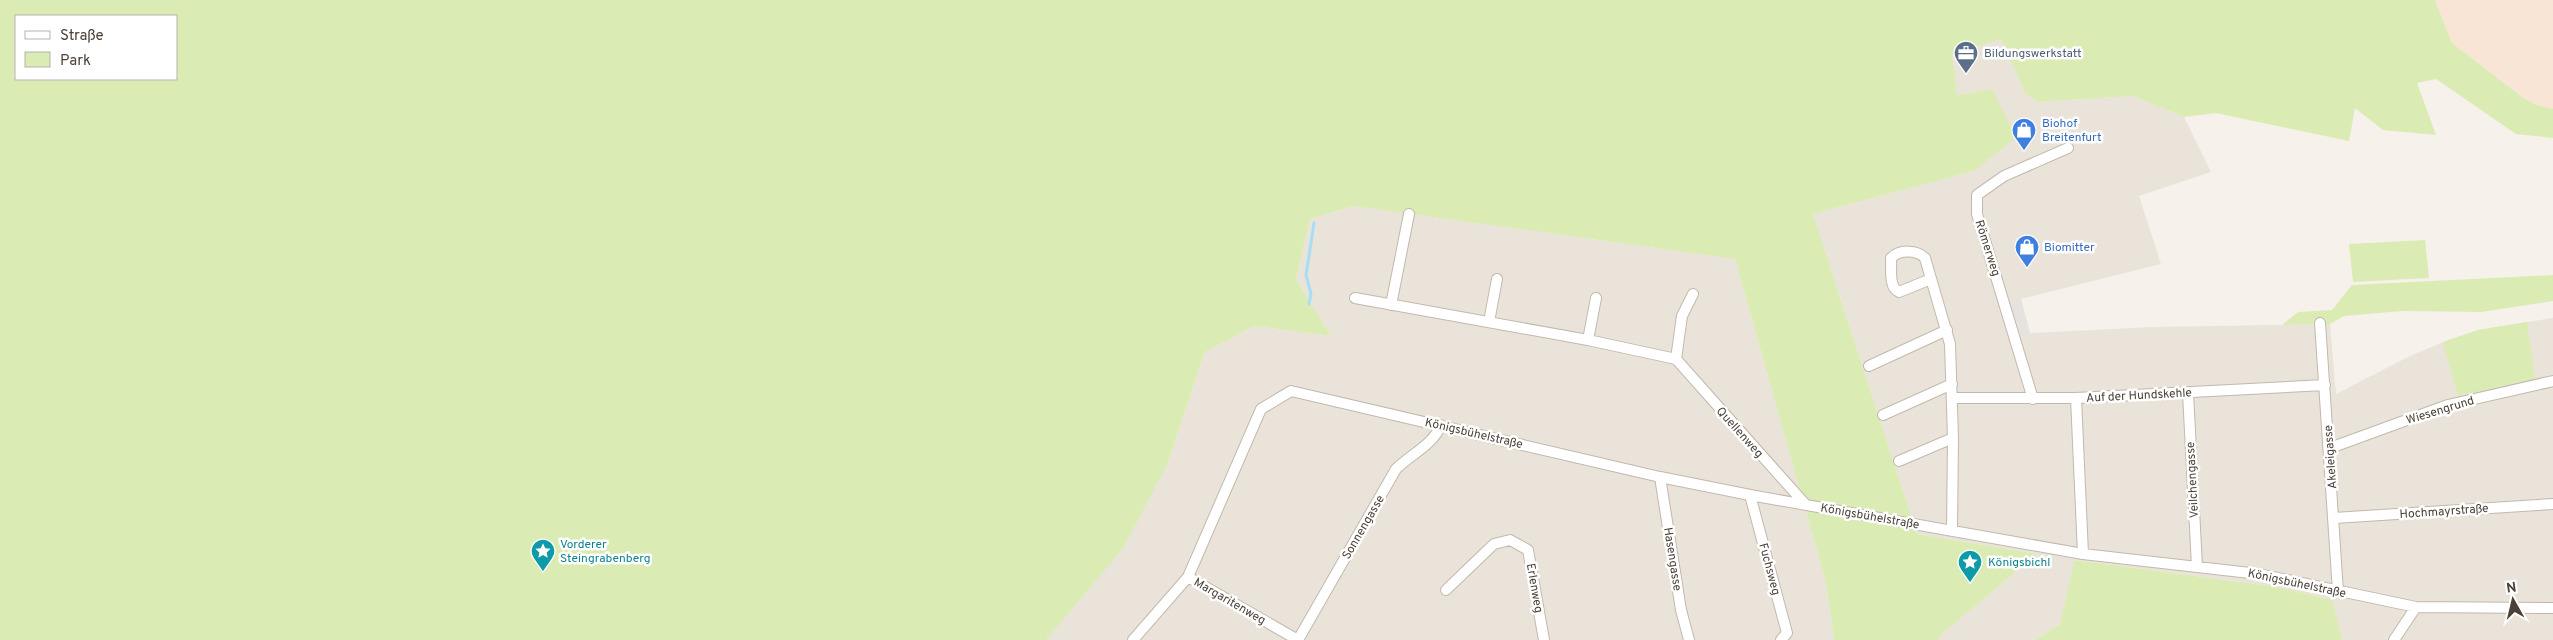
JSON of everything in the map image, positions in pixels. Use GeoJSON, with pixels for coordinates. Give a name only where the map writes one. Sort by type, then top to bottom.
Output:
{"type":"FeatureCollection","features":[{"type":"Feature","properties":{"kind":"street","name":"Römerweg"},"geometry":{"type":"LineString","coordinates":[[2033,399],[1977,214],[1977,194],[2004,176],[2068,148]]}},
{"type":"Feature","properties":{"kind":"street"},"geometry":{"type":"LineString","coordinates":[[1391,304],[1409,214]]}},
{"type":"Feature","properties":{"kind":"street"},"geometry":{"type":"LineString","coordinates":[[1931,279],[1899,292],[1895,290],[1892,285],[1891,258],[1898,253],[1920,253],[1924,258],[1931,279],[1947,330],[1950,344],[1952,384],[1952,531]]}},
{"type":"Feature","properties":{"kind":"street"},"geometry":{"type":"LineString","coordinates":[[1489,322],[1497,279]]}},
{"type":"Feature","properties":{"kind":"street"},"geometry":{"type":"LineString","coordinates":[[1355,298],[1588,340],[1676,360],[1682,316],[1693,294]]}},
{"type":"Feature","properties":{"kind":"street"},"geometry":{"type":"LineString","coordinates":[[1588,340],[1596,298]]}},
{"type":"Feature","properties":{"kind":"street","name":"Akeleigasse"},"geometry":{"type":"LineString","coordinates":[[2320,323],[2330,448],[2338,592]]}},
{"type":"Feature","properties":{"kind":"street"},"geometry":{"type":"LineString","coordinates":[[1869,366],[1947,330]]}},
{"type":"Feature","properties":{"kind":"street","name":"Quellenweg"},"geometry":{"type":"LineString","coordinates":[[1676,360],[1804,504]]}},
{"type":"Feature","properties":{"kind":"street","name":"Wiesengrund"},"geometry":{"type":"LineString","coordinates":[[2330,448],[2448,405],[2553,381]]}},
{"type":"Feature","properties":{"kind":"street"},"geometry":{"type":"LineString","coordinates":[[1883,415],[1952,384]]}},
{"type":"Feature","properties":{"kind":"street","name":"Auf der Hundskehle"},"geometry":{"type":"LineString","coordinates":[[1952,398],[2076,398],[2325,386]]}},
{"type":"Feature","properties":{"kind":"street","name":"Königsbühelstraße"},"geometry":{"type":"LineString","coordinates":[[1133,640],[1188,577],[1261,409],[1291,391],[1660,477],[1750,495],[2083,554],[2259,574],[2416,607],[2553,608]]}},
{"type":"Feature","properties":{"kind":"street","name":"Veilchengasse"},"geometry":{"type":"LineString","coordinates":[[2188,393],[2196,567]]}},
{"type":"Feature","properties":{"kind":"street"},"geometry":{"type":"LineString","coordinates":[[2076,398],[2083,554]]}},
{"type":"Feature","properties":{"kind":"street","name":"Sonnengasse"},"geometry":{"type":"LineString","coordinates":[[1298,640],[1396,469],[1409,456],[1424,447],[1438,433],[1441,425]]}},
{"type":"Feature","properties":{"kind":"street"},"geometry":{"type":"LineString","coordinates":[[1898,461],[1953,438]]}},
{"type":"Feature","properties":{"kind":"street","name":"Hasengasse"},"geometry":{"type":"LineString","coordinates":[[1660,477],[1681,610],[1689,640]]}},
{"type":"Feature","properties":{"kind":"street","name":"Fuchsweg"},"geometry":{"type":"LineString","coordinates":[[1750,495],[1787,634],[1781,640]]}},
{"type":"Feature","properties":{"kind":"street","name":"Hochmayrstraße"},"geometry":{"type":"LineString","coordinates":[[2334,518],[2553,504]]}},
{"type":"Feature","properties":{"kind":"street","name":"Erlenweg"},"geometry":{"type":"LineString","coordinates":[[1446,590],[1494,544],[1510,540],[1528,550],[1544,640]]}},
{"type":"Feature","properties":{"kind":"street","name":"Margaritenweg"},"geometry":{"type":"LineString","coordinates":[[1188,577],[1298,640]]}},
{"type":"Feature","properties":{"kind":"street"},"geometry":{"type":"LineString","coordinates":[[2394,640],[2416,607]]}},
{"type":"Feature","properties":{"kind":"shaded area"},"geometry":{"type":"Polygon","coordinates":[[[2435,0],[2553,0],[2553,109],[2536,105],[2522,97],[2452,43],[2435,0]]]}},
{"type":"Feature","properties":{"kind":"shaded area"},"geometry":{"type":"Polygon","coordinates":[[[2001,39],[2025,93],[2038,102],[2133,96],[2184,117],[2211,172],[2139,196],[2161,264],[2021,299],[2030,333],[2152,327],[2330,324],[2336,394],[2408,357],[2443,342],[2478,330],[2553,318],[2553,640],[2342,640],[2331,600],[2278,587],[2076,560],[2060,624],[2035,640],[1941,640],[1937,638],[2037,554],[1917,534],[1813,214],[1974,171],[1992,89],[1957,95],[1951,55],[2001,39]]]}},
{"type":"Feature","properties":{"kind":"shaded area"},"geometry":{"type":"Polygon","coordinates":[[[1353,206],[1735,259],[1826,583],[1834,640],[1046,640],[1168,463],[1205,352],[1254,326],[1331,336],[1296,279],[1310,219],[1353,206]]]}},
{"type":"Feature","properties":{"kind":"shaded area"},"geometry":{"type":"Polygon","coordinates":[[[2021,299],[2030,334],[2017,335],[2009,302],[2021,299]]]}},
{"type":"Feature","properties":{"kind":"green space"},"geometry":{"type":"Polygon","coordinates":[[[0,0],[2435,0],[2452,43],[2522,97],[2536,105],[2553,109],[2553,138],[2516,134],[2436,79],[2417,83],[2436,135],[2383,130],[2355,108],[2349,141],[2216,113],[2184,117],[2133,96],[2038,102],[2025,93],[2001,39],[1952,55],[1957,95],[1992,89],[2016,137],[1974,171],[1813,214],[1917,534],[2037,554],[1937,638],[1941,640],[1834,640],[1826,583],[1735,259],[1353,206],[1310,219],[1296,279],[1331,336],[1254,326],[1205,352],[1168,463],[1123,548],[1046,640],[0,640],[0,0]]]}},
{"type":"Feature","properties":{"kind":"green space"},"geometry":{"type":"Polygon","coordinates":[[[2425,240],[2429,278],[2353,282],[2349,244],[2425,240]]]}},
{"type":"Feature","properties":{"kind":"green space"},"geometry":{"type":"Polygon","coordinates":[[[2553,275],[2553,301],[2481,312],[2402,311],[2344,316],[2330,324],[2282,325],[2298,312],[2332,310],[2352,285],[2553,275]]]}},
{"type":"Feature","properties":{"kind":"green space"},"geometry":{"type":"Polygon","coordinates":[[[2527,322],[2535,379],[2458,396],[2443,342],[2478,330],[2527,322]]]}},
{"type":"Feature","properties":{"kind":"green space"},"geometry":{"type":"Polygon","coordinates":[[[2075,560],[2278,587],[2332,600],[2342,640],[2035,640],[2060,624],[2075,560]]]}},
{"type":"Feature","properties":{"kind":"waterway"},"geometry":{"type":"LineString","coordinates":[[1309,304],[1311,294],[1306,275],[1314,223]]}},
{"type":"Feature","properties":{"kind":"place","name":"Bildungswerkstatt"},"geometry":{"type":"Point","coordinates":[1966,74]}},
{"type":"Feature","properties":{"kind":"place","name":"Biohof Breitenfurt"},"geometry":{"type":"Point","coordinates":[2024,151]}},
{"type":"Feature","properties":{"kind":"place","name":"Biomitter"},"geometry":{"type":"Point","coordinates":[2027,268]}},
{"type":"Feature","properties":{"kind":"place","name":"Vorderer Steingrabenberg"},"geometry":{"type":"Point","coordinates":[543,572]}},
{"type":"Feature","properties":{"kind":"place","name":"Königsbichl"},"geometry":{"type":"Point","coordinates":[1970,583]}}]}
